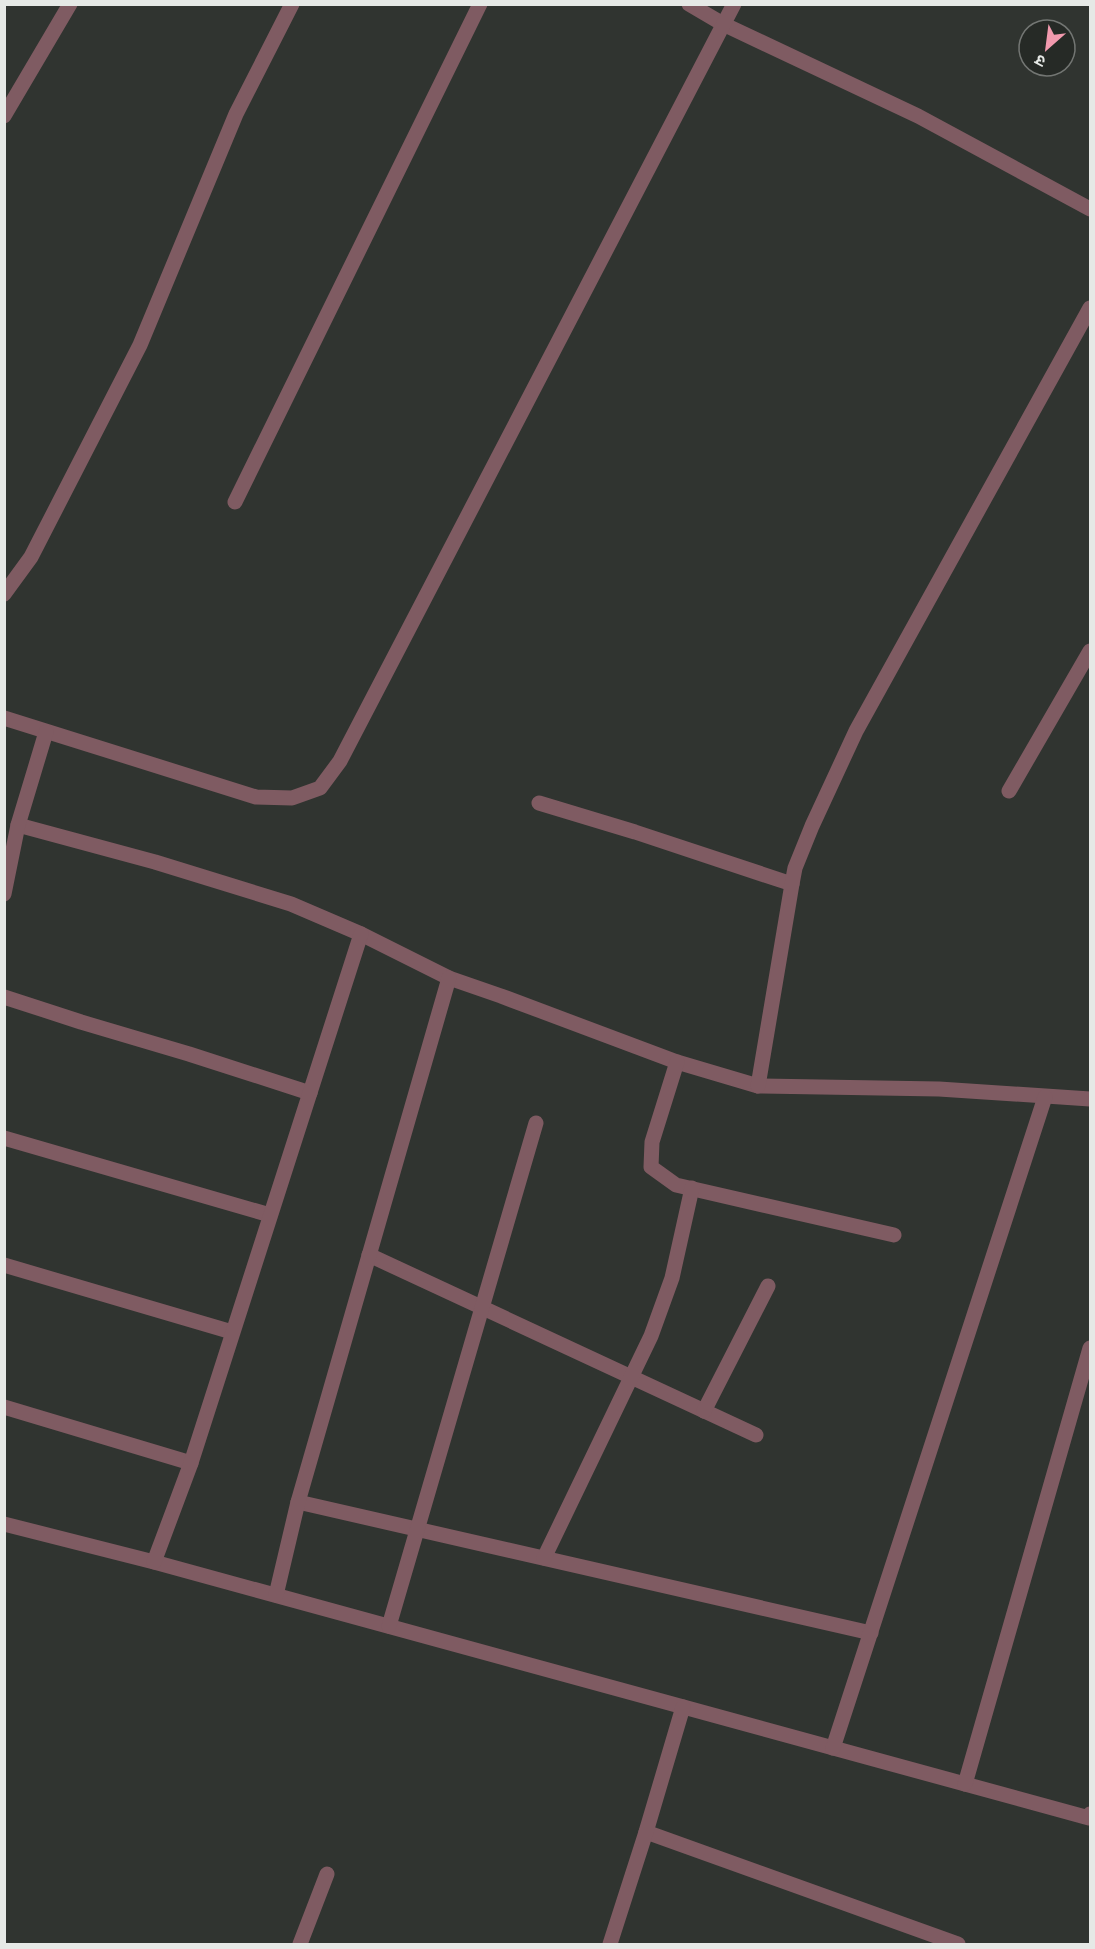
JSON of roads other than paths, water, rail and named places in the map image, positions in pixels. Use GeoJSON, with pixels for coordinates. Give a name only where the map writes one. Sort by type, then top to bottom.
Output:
{"type":"FeatureCollection","features":[{"type":"Feature","properties":{"kind":"street"},"geometry":{"type":"LineString","coordinates":[[4,116],[70,4]]}},
{"type":"Feature","properties":{"kind":"street"},"geometry":{"type":"LineString","coordinates":[[4,594],[31,557],[140,345],[236,114],[292,4]]}},
{"type":"Feature","properties":{"kind":"street"},"geometry":{"type":"LineString","coordinates":[[235,502],[480,4]]}},
{"type":"Feature","properties":{"kind":"street"},"geometry":{"type":"LineString","coordinates":[[689,4],[723,24],[918,116],[1090,209]]}},
{"type":"Feature","properties":{"kind":"street"},"geometry":{"type":"LineString","coordinates":[[4,718],[256,797],[292,798],[320,788],[346,751],[734,4]]}},
{"type":"Feature","properties":{"kind":"street"},"geometry":{"type":"LineString","coordinates":[[758,1086],[795,868],[812,826],[856,731],[1090,308]]}},
{"type":"Feature","properties":{"kind":"street"},"geometry":{"type":"LineString","coordinates":[[1009,791],[1090,651]]}},
{"type":"Feature","properties":{"kind":"street"},"geometry":{"type":"LineString","coordinates":[[4,894],[18,825],[46,732]]}},
{"type":"Feature","properties":{"kind":"street"},"geometry":{"type":"LineString","coordinates":[[539,803],[792,884]]}},
{"type":"Feature","properties":{"kind":"street"},"geometry":{"type":"LineString","coordinates":[[18,825],[155,862],[280,901],[361,934],[449,978],[676,1062],[758,1086],[939,1089],[1090,1099]]}},
{"type":"Feature","properties":{"kind":"street"},"geometry":{"type":"LineString","coordinates":[[154,1562],[191,1462],[361,934]]}},
{"type":"Feature","properties":{"kind":"street"},"geometry":{"type":"LineString","coordinates":[[276,1595],[298,1502],[449,978]]}},
{"type":"Feature","properties":{"kind":"street"},"geometry":{"type":"LineString","coordinates":[[4,997],[309,1093]]}},
{"type":"Feature","properties":{"kind":"street"},"geometry":{"type":"LineString","coordinates":[[676,1062],[652,1142],[651,1167],[676,1185],[894,1235]]}},
{"type":"Feature","properties":{"kind":"street"},"geometry":{"type":"LineString","coordinates":[[833,1748],[1046,1097]]}},
{"type":"Feature","properties":{"kind":"street"},"geometry":{"type":"LineString","coordinates":[[389,1626],[536,1124]]}},
{"type":"Feature","properties":{"kind":"street"},"geometry":{"type":"LineString","coordinates":[[4,1138],[270,1215]]}},
{"type":"Feature","properties":{"kind":"street"},"geometry":{"type":"LineString","coordinates":[[544,1558],[651,1336],[672,1278],[692,1188]]}},
{"type":"Feature","properties":{"kind":"street"},"geometry":{"type":"LineString","coordinates":[[369,1255],[756,1435]]}},
{"type":"Feature","properties":{"kind":"street"},"geometry":{"type":"LineString","coordinates":[[4,1265],[232,1332]]}},
{"type":"Feature","properties":{"kind":"street"},"geometry":{"type":"LineString","coordinates":[[704,1411],[768,1286]]}},
{"type":"Feature","properties":{"kind":"street"},"geometry":{"type":"LineString","coordinates":[[965,1784],[1090,1348]]}},
{"type":"Feature","properties":{"kind":"street"},"geometry":{"type":"LineString","coordinates":[[4,1407],[191,1462]]}},
{"type":"Feature","properties":{"kind":"street"},"geometry":{"type":"LineString","coordinates":[[298,1502],[871,1633]]}},
{"type":"Feature","properties":{"kind":"street"},"geometry":{"type":"LineString","coordinates":[[4,1524],[276,1595],[1089,1818],[1090,1814]]}},
{"type":"Feature","properties":{"kind":"street"},"geometry":{"type":"LineString","coordinates":[[610,1944],[683,1707]]}},
{"type":"Feature","properties":{"kind":"street"},"geometry":{"type":"LineString","coordinates":[[646,1832],[958,1944]]}},
{"type":"Feature","properties":{"kind":"street"},"geometry":{"type":"LineString","coordinates":[[300,1944],[327,1874]]}}]}
